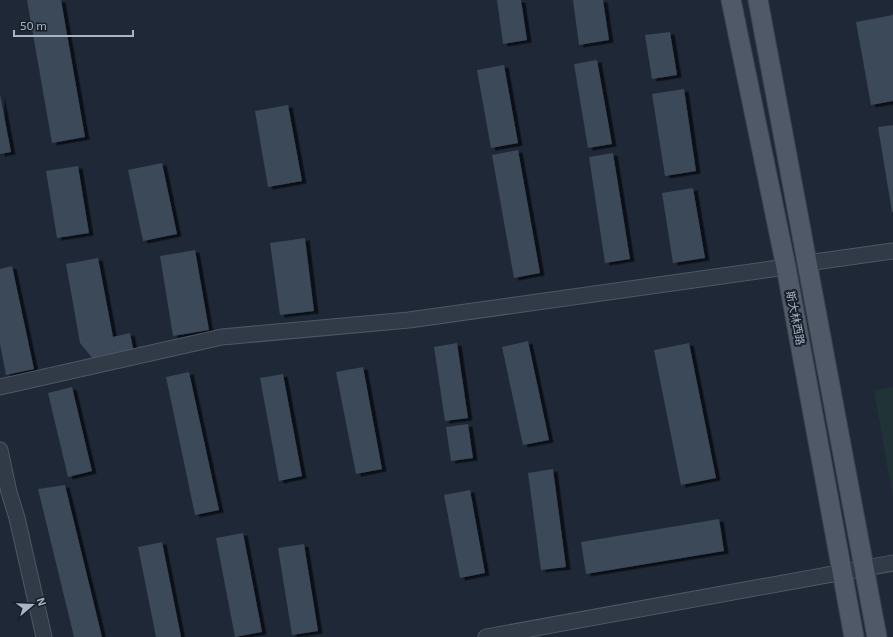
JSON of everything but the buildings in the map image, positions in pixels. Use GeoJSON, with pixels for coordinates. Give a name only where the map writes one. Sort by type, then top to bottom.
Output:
{"type":"FeatureCollection","features":[{"type":"Feature","properties":{"kind":"main road","name":"斯大林西路"},"geometry":{"type":"LineString","coordinates":[[731,0],[786,267],[854,637]]}},
{"type":"Feature","properties":{"kind":"main road","name":"斯大林西路"},"geometry":{"type":"LineString","coordinates":[[758,0],[877,637]]}},
{"type":"Feature","properties":{"kind":"street"},"geometry":{"type":"LineString","coordinates":[[807,263],[893,251]]}},
{"type":"Feature","properties":{"kind":"street"},"geometry":{"type":"LineString","coordinates":[[0,387],[222,337],[409,320],[786,267]]}},
{"type":"Feature","properties":{"kind":"street"},"geometry":{"type":"LineString","coordinates":[[0,450],[44,637]]}},
{"type":"Feature","properties":{"kind":"street"},"geometry":{"type":"LineString","coordinates":[[486,637],[893,563]]}},
{"type":"Feature","properties":{"kind":"green space"},"geometry":{"type":"Polygon","coordinates":[[[893,387],[893,498],[874,390],[893,387]]]}}]}
